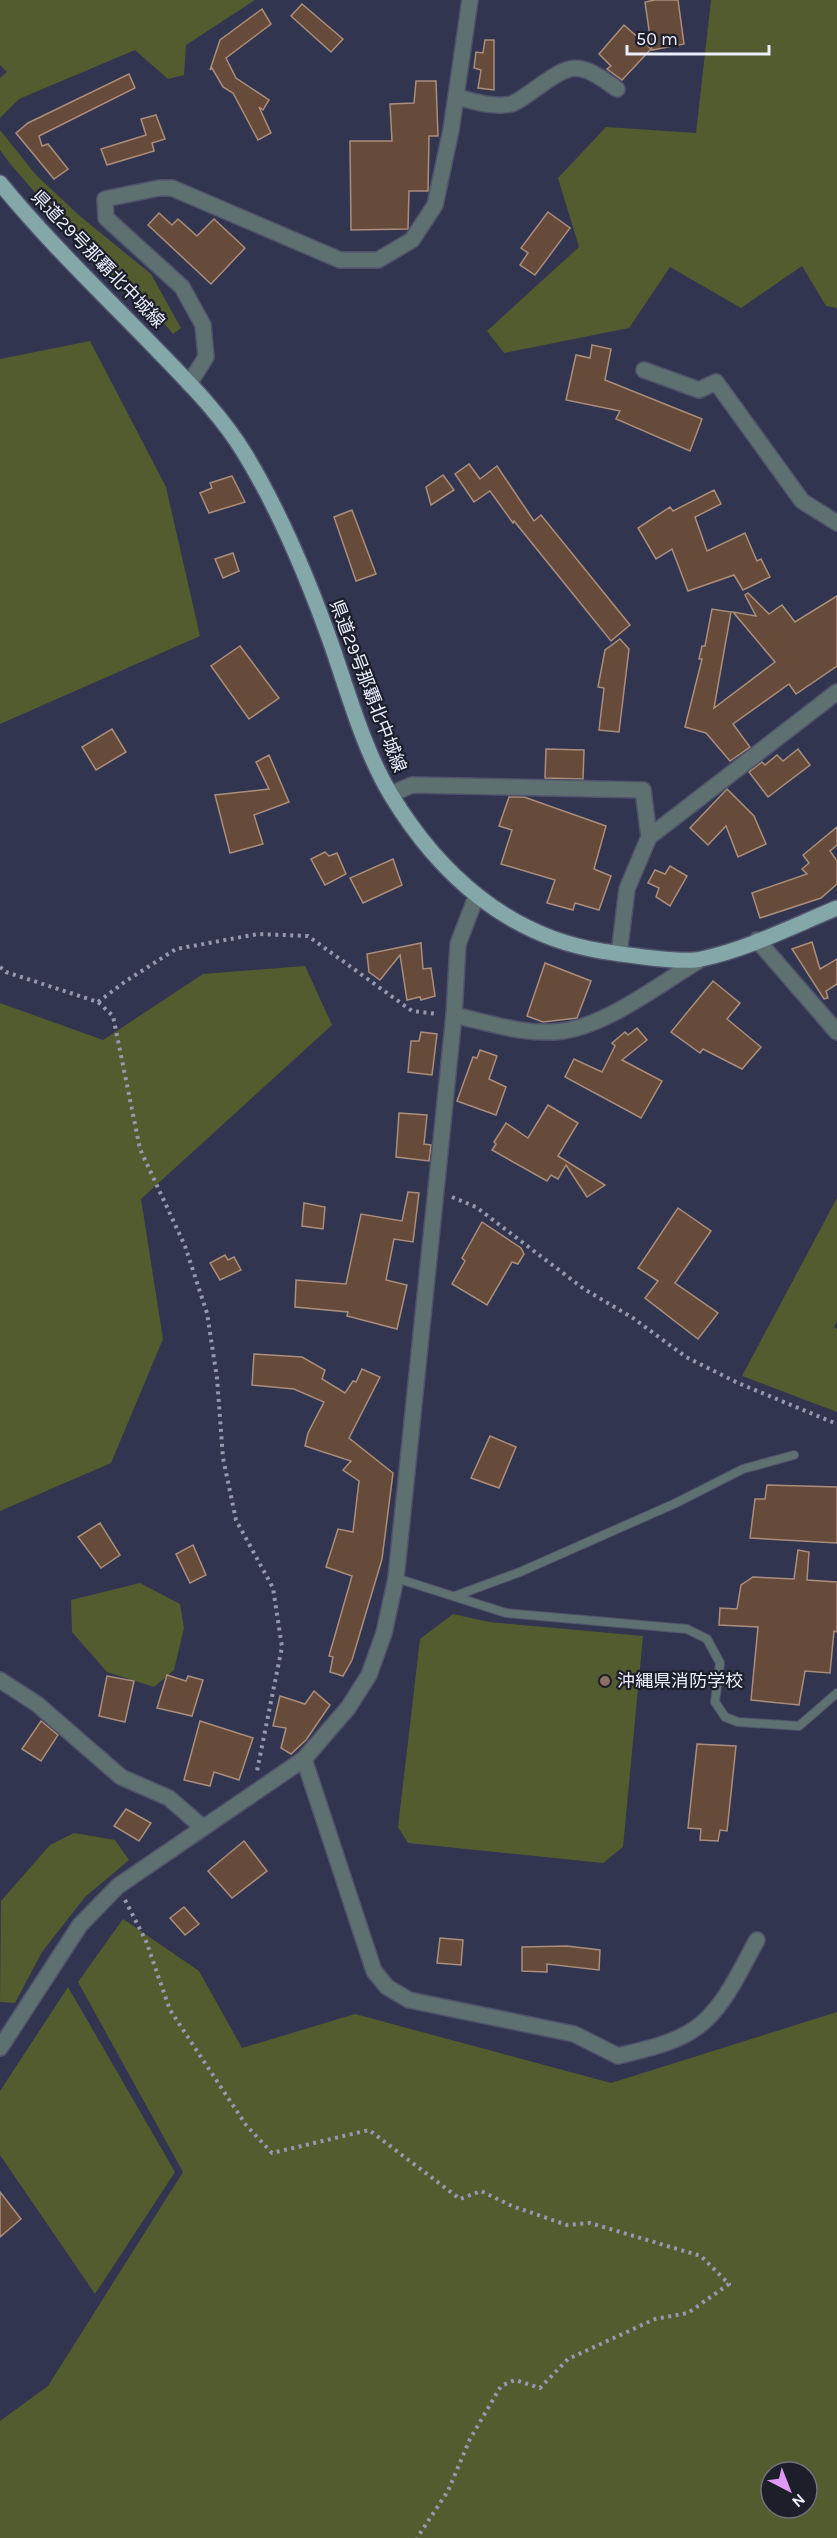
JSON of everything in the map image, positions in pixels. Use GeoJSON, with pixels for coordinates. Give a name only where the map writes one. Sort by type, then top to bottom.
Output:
{"type":"FeatureCollection","features":[{"type":"Feature","properties":{"kind":"main road","name":"県道29号那覇北中城線"},"geometry":{"type":"LineString","coordinates":[[0,183],[189,384],[235,439],[276,511],[303,571],[344,685],[391,794],[430,848],[476,897],[536,933],[562,942],[619,954],[698,961],[837,908]]}},
{"type":"Feature","properties":{"kind":"street"},"geometry":{"type":"LineString","coordinates":[[189,384],[206,357],[203,324],[182,286],[106,218],[105,199],[159,188],[172,189],[340,260],[378,260],[412,240],[435,205],[456,97],[470,0]]}},
{"type":"Feature","properties":{"kind":"street"},"geometry":{"type":"LineString","coordinates":[[456,97],[489,105],[513,104],[562,71],[579,68],[594,72],[617,89]]}},
{"type":"Feature","properties":{"kind":"street"},"geometry":{"type":"LineString","coordinates":[[644,370],[699,390],[716,382],[802,501],[837,523]]}},
{"type":"Feature","properties":{"kind":"street"},"geometry":{"type":"LineString","coordinates":[[619,954],[627,890],[649,837],[837,692]]}},
{"type":"Feature","properties":{"kind":"street"},"geometry":{"type":"LineString","coordinates":[[391,794],[412,785],[643,790],[649,837]]}},
{"type":"Feature","properties":{"kind":"street"},"geometry":{"type":"LineString","coordinates":[[0,2048],[80,1925],[118,1886],[304,1759],[348,1708],[369,1675],[384,1633],[396,1578],[454,1015],[458,944],[476,897]]}},
{"type":"Feature","properties":{"kind":"street"},"geometry":{"type":"LineString","coordinates":[[757,940],[837,1032]]}},
{"type":"Feature","properties":{"kind":"street"},"geometry":{"type":"LineString","coordinates":[[454,1015],[518,1030],[561,1031],[571,1029],[589,1025],[698,961]]}},
{"type":"Feature","properties":{"kind":"street"},"geometry":{"type":"LineString","coordinates":[[0,1680],[37,1704],[121,1777],[169,1798],[202,1827]]}},
{"type":"Feature","properties":{"kind":"street"},"geometry":{"type":"LineString","coordinates":[[304,1759],[374,1971],[387,1987],[409,2000],[574,2034],[618,2056],[643,2050],[693,2030],[714,2010],[757,1940]]}},
{"type":"Feature","properties":{"kind":"lane"},"geometry":{"type":"LineString","coordinates":[[455,1596],[520,1572],[655,1513],[743,1469],[794,1455]]}},
{"type":"Feature","properties":{"kind":"lane"},"geometry":{"type":"LineString","coordinates":[[396,1578],[506,1613],[687,1629],[707,1639],[720,1663],[715,1702],[725,1717],[738,1722],[799,1726],[837,1693]]}},
{"type":"Feature","properties":{"kind":"path"},"geometry":{"type":"LineString","coordinates":[[98,1002],[176,949],[258,934],[308,936],[412,1011],[454,1015]]}},
{"type":"Feature","properties":{"kind":"path"},"geometry":{"type":"LineString","coordinates":[[0,967],[6,972],[98,1002],[113,1016],[140,1149],[185,1246],[207,1313],[217,1378],[223,1458],[236,1520],[273,1588],[282,1647],[252,1795]]}},
{"type":"Feature","properties":{"kind":"path"},"geometry":{"type":"LineString","coordinates":[[435,1189],[476,1207],[584,1289],[633,1317],[686,1357],[738,1383],[837,1424]]}},
{"type":"Feature","properties":{"kind":"path"},"geometry":{"type":"LineString","coordinates":[[118,1886],[146,1941],[170,2010],[246,2126],[272,2153],[369,2130],[460,2199],[481,2191],[512,2206],[567,2225],[590,2223],[701,2256],[729,2284],[688,2313],[655,2319],[568,2359],[540,2388],[515,2380],[501,2386],[470,2439],[448,2491],[417,2538]]}},
{"type":"Feature","properties":{"kind":"green space"},"geometry":{"type":"Polygon","coordinates":[[[0,0],[255,0],[186,45],[184,75],[168,79],[135,50],[19,99],[0,118],[0,78],[7,72],[0,65],[0,0]]]}},
{"type":"Feature","properties":{"kind":"green space"},"geometry":{"type":"Polygon","coordinates":[[[711,0],[837,0],[837,308],[826,306],[802,266],[741,308],[670,267],[629,328],[504,353],[487,331],[579,247],[558,178],[606,127],[696,133],[711,0]]]}},
{"type":"Feature","properties":{"kind":"green space"},"geometry":{"type":"Polygon","coordinates":[[[0,130],[36,175],[81,217],[151,274],[181,328],[173,334],[135,289],[108,272],[55,216],[0,150],[0,130]]]}},
{"type":"Feature","properties":{"kind":"green space"},"geometry":{"type":"Polygon","coordinates":[[[90,341],[166,487],[200,636],[0,724],[0,359],[90,341]]]}},
{"type":"Feature","properties":{"kind":"green space"},"geometry":{"type":"Polygon","coordinates":[[[305,966],[332,1025],[141,1199],[163,1339],[111,1463],[0,1511],[0,1003],[103,1040],[203,974],[305,966]]]}},
{"type":"Feature","properties":{"kind":"green space"},"geometry":{"type":"Polygon","coordinates":[[[837,1198],[837,1321],[834,1327],[837,1329],[837,1412],[742,1376],[837,1198]]]}},
{"type":"Feature","properties":{"kind":"green space"},"geometry":{"type":"Polygon","coordinates":[[[140,1583],[180,1604],[184,1628],[174,1670],[154,1687],[107,1672],[72,1632],[71,1600],[140,1583]]]}},
{"type":"Feature","properties":{"kind":"green space"},"geometry":{"type":"Polygon","coordinates":[[[453,1614],[489,1622],[643,1636],[623,1847],[603,1863],[408,1843],[398,1827],[420,1639],[453,1614]]]}},
{"type":"Feature","properties":{"kind":"green space"},"geometry":{"type":"Polygon","coordinates":[[[74,1833],[115,1840],[129,1860],[85,1897],[42,1952],[15,2003],[0,2002],[1,1901],[50,1845],[74,1833]]]}},
{"type":"Feature","properties":{"kind":"green space"},"geometry":{"type":"Polygon","coordinates":[[[123,1919],[199,1971],[242,2048],[355,2014],[611,2083],[837,2012],[837,2538],[0,2538],[0,2421],[48,2386],[183,2172],[78,1982],[123,1919]]]}},
{"type":"Feature","properties":{"kind":"green space"},"geometry":{"type":"Polygon","coordinates":[[[68,1987],[175,2172],[95,2294],[0,2155],[0,2091],[68,1987]]]}},
{"type":"Feature","properties":{"kind":"building"},"geometry":{"type":"Polygon","coordinates":[[[678,0],[684,44],[652,50],[645,2],[678,0]]]}},
{"type":"Feature","properties":{"kind":"building"},"geometry":{"type":"Polygon","coordinates":[[[302,4],[343,39],[331,52],[291,16],[302,4]]]}},
{"type":"Feature","properties":{"kind":"building"},"geometry":{"type":"Polygon","coordinates":[[[262,9],[271,24],[226,58],[236,78],[269,100],[263,110],[259,107],[271,133],[258,140],[233,93],[223,87],[212,68],[210,70],[220,40],[262,9]]]}},
{"type":"Feature","properties":{"kind":"building"},"geometry":{"type":"Polygon","coordinates":[[[624,25],[651,49],[622,80],[607,69],[611,66],[599,54],[624,25]]]}},
{"type":"Feature","properties":{"kind":"building"},"geometry":{"type":"Polygon","coordinates":[[[485,40],[494,40],[494,90],[478,88],[481,70],[474,68],[476,52],[483,53],[485,40]]]}},
{"type":"Feature","properties":{"kind":"building"},"geometry":{"type":"Polygon","coordinates":[[[129,74],[135,88],[39,136],[42,146],[48,144],[68,169],[54,179],[16,133],[28,123],[129,74]]]}},
{"type":"Feature","properties":{"kind":"building"},"geometry":{"type":"Polygon","coordinates":[[[416,81],[436,81],[438,136],[429,136],[428,191],[409,191],[408,229],[351,230],[350,141],[392,141],[390,104],[414,103],[416,81]]]}},
{"type":"Feature","properties":{"kind":"building"},"geometry":{"type":"Polygon","coordinates":[[[156,115],[165,139],[152,143],[154,151],[107,165],[101,149],[146,135],[141,119],[156,115]]]}},
{"type":"Feature","properties":{"kind":"building"},"geometry":{"type":"Polygon","coordinates":[[[548,212],[570,228],[535,275],[520,265],[528,253],[521,248],[548,212]]]}},
{"type":"Feature","properties":{"kind":"building"},"geometry":{"type":"Polygon","coordinates":[[[159,213],[172,225],[178,219],[197,236],[214,219],[245,248],[211,284],[148,225],[159,213]]]}},
{"type":"Feature","properties":{"kind":"building"},"geometry":{"type":"Polygon","coordinates":[[[592,345],[611,349],[605,380],[702,419],[690,451],[616,419],[620,411],[566,400],[576,355],[590,358],[592,345]]]}},
{"type":"Feature","properties":{"kind":"building"},"geometry":{"type":"Polygon","coordinates":[[[469,464],[480,479],[497,466],[534,521],[541,515],[630,625],[611,641],[514,521],[513,523],[490,491],[474,502],[455,474],[469,464]]]}},
{"type":"Feature","properties":{"kind":"building"},"geometry":{"type":"Polygon","coordinates":[[[443,475],[454,490],[431,505],[426,487],[443,475]]]}},
{"type":"Feature","properties":{"kind":"building"},"geometry":{"type":"Polygon","coordinates":[[[232,476],[245,502],[209,513],[200,493],[212,488],[210,483],[232,476]]]}},
{"type":"Feature","properties":{"kind":"building"},"geometry":{"type":"Polygon","coordinates":[[[714,490],[721,504],[695,517],[707,551],[745,533],[757,561],[761,559],[770,577],[743,590],[734,575],[688,591],[672,549],[656,559],[638,528],[670,507],[673,511],[714,490]]]}},
{"type":"Feature","properties":{"kind":"building"},"geometry":{"type":"Polygon","coordinates":[[[352,510],[376,574],[356,581],[334,517],[352,510]]]}},
{"type":"Feature","properties":{"kind":"building"},"geometry":{"type":"Polygon","coordinates":[[[233,553],[239,571],[223,578],[215,559],[233,553]]]}},
{"type":"Feature","properties":{"kind":"building"},"geometry":{"type":"Polygon","coordinates":[[[748,593],[769,614],[782,605],[795,622],[837,596],[837,666],[796,694],[789,684],[733,724],[750,747],[730,761],[706,733],[685,727],[712,609],[731,612],[714,708],[775,662],[733,612],[756,616],[745,595],[748,593]]]}},
{"type":"Feature","properties":{"kind":"building"},"geometry":{"type":"Polygon","coordinates":[[[620,639],[629,649],[619,732],[599,730],[604,688],[598,687],[605,650],[620,639]]]}},
{"type":"Feature","properties":{"kind":"building"},"geometry":{"type":"Polygon","coordinates":[[[240,646],[279,698],[249,719],[211,666],[240,646]]]}},
{"type":"Feature","properties":{"kind":"building"},"geometry":{"type":"Polygon","coordinates":[[[112,729],[126,752],[96,770],[82,747],[112,729]]]}},
{"type":"Feature","properties":{"kind":"building"},"geometry":{"type":"Polygon","coordinates":[[[546,749],[584,750],[583,779],[545,778],[546,749]]]}},
{"type":"Feature","properties":{"kind":"building"},"geometry":{"type":"Polygon","coordinates":[[[798,749],[810,765],[768,797],[749,772],[762,762],[765,765],[777,755],[783,761],[798,749]]]}},
{"type":"Feature","properties":{"kind":"building"},"geometry":{"type":"Polygon","coordinates":[[[269,755],[289,802],[254,815],[263,844],[230,853],[215,795],[269,789],[256,762],[269,755]]]}},
{"type":"Feature","properties":{"kind":"building"},"geometry":{"type":"Polygon","coordinates":[[[727,789],[754,816],[766,844],[738,857],[726,826],[708,845],[690,828],[727,789]]]}},
{"type":"Feature","properties":{"kind":"building"},"geometry":{"type":"Polygon","coordinates":[[[509,797],[524,797],[606,826],[594,869],[611,876],[599,910],[575,903],[573,910],[547,903],[555,880],[501,864],[512,830],[499,826],[509,797]]]}},
{"type":"Feature","properties":{"kind":"building"},"geometry":{"type":"Polygon","coordinates":[[[837,827],[837,845],[830,851],[837,861],[837,884],[821,898],[760,918],[752,893],[807,874],[802,869],[809,863],[803,855],[837,827]]]}},
{"type":"Feature","properties":{"kind":"building"},"geometry":{"type":"Polygon","coordinates":[[[325,852],[329,856],[337,853],[346,874],[325,885],[311,859],[325,852]]]}},
{"type":"Feature","properties":{"kind":"building"},"geometry":{"type":"Polygon","coordinates":[[[393,859],[402,885],[363,903],[350,878],[393,859]]]}},
{"type":"Feature","properties":{"kind":"building"},"geometry":{"type":"Polygon","coordinates":[[[670,866],[687,876],[670,906],[656,897],[659,888],[648,883],[655,870],[665,874],[670,866]]]}},
{"type":"Feature","properties":{"kind":"building"},"geometry":{"type":"Polygon","coordinates":[[[812,942],[820,969],[837,959],[837,984],[826,991],[828,998],[824,999],[792,949],[812,942]]]}},
{"type":"Feature","properties":{"kind":"building"},"geometry":{"type":"Polygon","coordinates":[[[421,943],[423,969],[431,968],[435,996],[421,1000],[420,997],[407,1000],[400,955],[380,980],[369,972],[367,954],[421,943]]]}},
{"type":"Feature","properties":{"kind":"building"},"geometry":{"type":"Polygon","coordinates":[[[545,963],[591,981],[577,1018],[543,1022],[527,1016],[545,963]]]}},
{"type":"Feature","properties":{"kind":"building"},"geometry":{"type":"Polygon","coordinates":[[[713,981],[740,1003],[727,1019],[761,1047],[742,1069],[703,1049],[700,1053],[671,1032],[713,981]]]}},
{"type":"Feature","properties":{"kind":"building"},"geometry":{"type":"Polygon","coordinates":[[[637,1028],[647,1040],[622,1060],[662,1081],[641,1118],[565,1077],[574,1059],[602,1072],[615,1046],[612,1043],[625,1032],[628,1035],[637,1028]]]}},
{"type":"Feature","properties":{"kind":"building"},"geometry":{"type":"Polygon","coordinates":[[[421,1032],[437,1034],[432,1075],[408,1072],[411,1041],[419,1041],[421,1032]]]}},
{"type":"Feature","properties":{"kind":"building"},"geometry":{"type":"Polygon","coordinates":[[[480,1050],[497,1056],[489,1079],[506,1087],[496,1115],[457,1101],[473,1057],[477,1058],[480,1050]]]}},
{"type":"Feature","properties":{"kind":"building"},"geometry":{"type":"Polygon","coordinates":[[[548,1105],[578,1123],[558,1156],[605,1185],[587,1197],[566,1165],[558,1179],[551,1175],[547,1181],[492,1150],[496,1144],[494,1142],[506,1123],[528,1138],[548,1105]]]}},
{"type":"Feature","properties":{"kind":"building"},"geometry":{"type":"Polygon","coordinates":[[[399,1113],[427,1115],[424,1144],[431,1145],[429,1161],[396,1157],[399,1113]]]}},
{"type":"Feature","properties":{"kind":"building"},"geometry":{"type":"Polygon","coordinates":[[[408,1192],[419,1193],[413,1242],[394,1239],[386,1280],[407,1285],[397,1329],[347,1316],[348,1312],[295,1307],[296,1280],[346,1284],[361,1214],[402,1221],[408,1192]]]}},
{"type":"Feature","properties":{"kind":"building"},"geometry":{"type":"Polygon","coordinates":[[[304,1203],[325,1207],[323,1229],[302,1226],[304,1203]]]}},
{"type":"Feature","properties":{"kind":"building"},"geometry":{"type":"Polygon","coordinates":[[[678,1208],[711,1231],[675,1283],[718,1313],[698,1339],[645,1298],[658,1281],[638,1268],[678,1208]]]}},
{"type":"Feature","properties":{"kind":"building"},"geometry":{"type":"Polygon","coordinates":[[[482,1222],[521,1248],[524,1254],[518,1264],[512,1262],[487,1305],[452,1284],[465,1261],[462,1258],[482,1222]]]}},
{"type":"Feature","properties":{"kind":"building"},"geometry":{"type":"Polygon","coordinates":[[[225,1255],[228,1260],[234,1257],[241,1270],[220,1280],[210,1263],[225,1255]]]}},
{"type":"Feature","properties":{"kind":"building"},"geometry":{"type":"Polygon","coordinates":[[[254,1354],[302,1357],[325,1370],[322,1379],[345,1393],[353,1381],[356,1382],[362,1369],[380,1377],[349,1438],[393,1473],[382,1559],[352,1660],[343,1676],[330,1672],[333,1657],[329,1656],[352,1576],[326,1567],[338,1529],[353,1532],[359,1481],[343,1470],[351,1461],[305,1446],[308,1433],[324,1402],[294,1389],[252,1385],[254,1354]]]}},
{"type":"Feature","properties":{"kind":"building"},"geometry":{"type":"Polygon","coordinates":[[[490,1436],[516,1447],[499,1488],[471,1478],[490,1436]]]}},
{"type":"Feature","properties":{"kind":"building"},"geometry":{"type":"Polygon","coordinates":[[[767,1485],[837,1487],[837,1543],[750,1538],[755,1499],[765,1499],[767,1485]]]}},
{"type":"Feature","properties":{"kind":"building"},"geometry":{"type":"Polygon","coordinates":[[[100,1523],[120,1555],[101,1568],[78,1537],[100,1523]]]}},
{"type":"Feature","properties":{"kind":"building"},"geometry":{"type":"Polygon","coordinates":[[[193,1545],[206,1575],[190,1583],[176,1554],[193,1545]]]}},
{"type":"Feature","properties":{"kind":"building"},"geometry":{"type":"Polygon","coordinates":[[[798,1550],[809,1552],[807,1580],[837,1582],[837,1632],[834,1631],[830,1673],[805,1671],[799,1705],[751,1700],[758,1627],[719,1625],[720,1608],[737,1609],[741,1585],[753,1577],[794,1579],[798,1550]]]}},
{"type":"Feature","properties":{"kind":"building"},"geometry":{"type":"Polygon","coordinates":[[[167,1675],[186,1681],[188,1676],[203,1680],[192,1716],[157,1708],[167,1675]]]}},
{"type":"Feature","properties":{"kind":"building"},"geometry":{"type":"Polygon","coordinates":[[[107,1676],[134,1681],[125,1722],[99,1716],[107,1676]]]}},
{"type":"Feature","properties":{"kind":"building"},"geometry":{"type":"Polygon","coordinates":[[[314,1691],[330,1705],[306,1740],[291,1754],[281,1748],[286,1728],[273,1726],[280,1696],[305,1704],[314,1691]]]}},
{"type":"Feature","properties":{"kind":"building"},"geometry":{"type":"Polygon","coordinates":[[[41,1721],[58,1735],[41,1761],[22,1749],[41,1721]]]}},
{"type":"Feature","properties":{"kind":"building"},"geometry":{"type":"Polygon","coordinates":[[[200,1721],[253,1738],[239,1780],[214,1772],[210,1786],[184,1780],[200,1721]]]}},
{"type":"Feature","properties":{"kind":"building"},"geometry":{"type":"Polygon","coordinates":[[[697,1744],[736,1746],[727,1831],[720,1830],[718,1841],[700,1840],[701,1829],[688,1828],[697,1744]]]}},
{"type":"Feature","properties":{"kind":"building"},"geometry":{"type":"Polygon","coordinates":[[[126,1809],[151,1823],[139,1841],[114,1826],[126,1809]]]}},
{"type":"Feature","properties":{"kind":"building"},"geometry":{"type":"Polygon","coordinates":[[[244,1841],[267,1871],[232,1898],[208,1871],[244,1841]]]}},
{"type":"Feature","properties":{"kind":"building"},"geometry":{"type":"Polygon","coordinates":[[[184,1907],[199,1924],[185,1935],[170,1918],[184,1907]]]}},
{"type":"Feature","properties":{"kind":"building"},"geometry":{"type":"Polygon","coordinates":[[[440,1938],[463,1940],[461,1965],[437,1963],[440,1938]]]}},
{"type":"Feature","properties":{"kind":"building"},"geometry":{"type":"Polygon","coordinates":[[[567,1946],[600,1950],[599,1970],[547,1964],[547,1972],[522,1971],[522,1947],[567,1946]]]}},
{"type":"Feature","properties":{"kind":"building"},"geometry":{"type":"Polygon","coordinates":[[[0,2192],[21,2219],[0,2237],[0,2192]]]}},
{"type":"Feature","properties":{"kind":"place","name":"沖縄県消防学校"},"geometry":{"type":"Point","coordinates":[605,1681]}}]}
